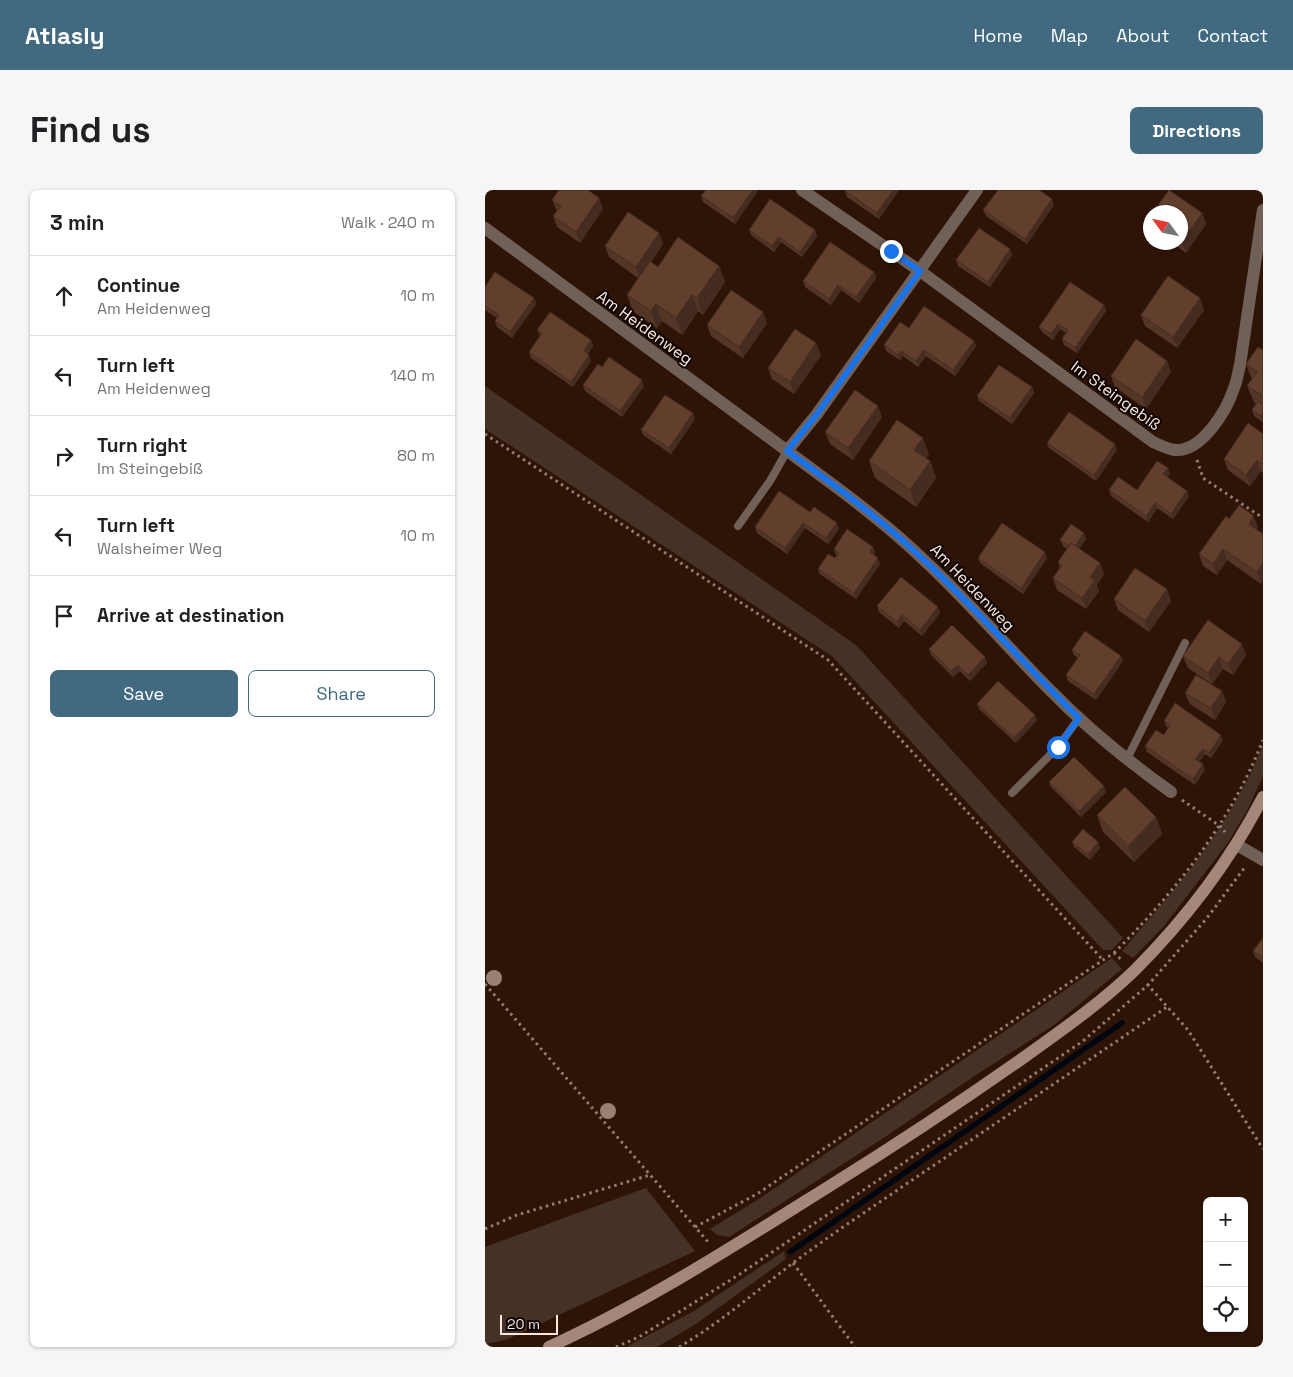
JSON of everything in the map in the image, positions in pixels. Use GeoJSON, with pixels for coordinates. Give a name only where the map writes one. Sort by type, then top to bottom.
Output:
{"type":"FeatureCollection","features":[{"type":"Feature","properties":{"kind":"street","name":"Im Steingebiß"},"geometry":{"type":"LineString","coordinates":[[802,190],[920,271],[1153,442],[1176,450],[1191,445]]}},
{"type":"Feature","properties":{"kind":"street"},"geometry":{"type":"LineString","coordinates":[[787,451],[817,414],[977,190]]}},
{"type":"Feature","properties":{"kind":"street"},"geometry":{"type":"LineString","coordinates":[[1191,445],[1211,430],[1224,410],[1234,389],[1240,365],[1263,210]]}},
{"type":"Feature","properties":{"kind":"street","name":"Am Heidenweg"},"geometry":{"type":"LineString","coordinates":[[485,228],[855,501],[925,560],[1079,718],[1171,792]]}},
{"type":"Feature","properties":{"kind":"street"},"geometry":{"type":"LineString","coordinates":[[549,1347],[623,1311],[719,1255],[872,1160],[971,1095],[1088,1011],[1134,971],[1196,902],[1237,845],[1263,797]]}},
{"type":"Feature","properties":{"kind":"street"},"geometry":{"type":"LineString","coordinates":[[1237,845],[1263,860]]}},
{"type":"Feature","properties":{"kind":"lane"},"geometry":{"type":"LineString","coordinates":[[738,526],[787,451]]}},
{"type":"Feature","properties":{"kind":"lane"},"geometry":{"type":"LineString","coordinates":[[1127,758],[1185,643]]}},
{"type":"Feature","properties":{"kind":"lane"},"geometry":{"type":"LineString","coordinates":[[1011,793],[1058,747],[1079,718]]}},
{"type":"Feature","properties":{"kind":"path"},"geometry":{"type":"LineString","coordinates":[[485,434],[828,660],[1103,960]]}},
{"type":"Feature","properties":{"kind":"path"},"geometry":{"type":"LineString","coordinates":[[1191,445],[1203,478],[1263,518]]}},
{"type":"Feature","properties":{"kind":"path"},"geometry":{"type":"LineString","coordinates":[[695,1227],[757,1194],[1114,954],[1192,864],[1220,826],[1256,758],[1263,740]]}},
{"type":"Feature","properties":{"kind":"path"},"geometry":{"type":"LineString","coordinates":[[1171,792],[1220,826],[1237,845]]}},
{"type":"Feature","properties":{"kind":"path"},"geometry":{"type":"LineString","coordinates":[[1114,954],[1134,971],[1188,1030],[1263,1149]]}},
{"type":"Feature","properties":{"kind":"path"},"geometry":{"type":"LineString","coordinates":[[485,984],[719,1255]]}},
{"type":"Feature","properties":{"kind":"path"},"geometry":{"type":"LineString","coordinates":[[679,1347],[730,1314],[793,1263],[843,1227],[1167,1007]]}},
{"type":"Feature","properties":{"kind":"path"},"geometry":{"type":"LineString","coordinates":[[485,1229],[517,1215],[650,1175]]}},
{"type":"Feature","properties":{"kind":"path"},"geometry":{"type":"LineString","coordinates":[[793,1263],[855,1347]]}},
{"type":"Feature","properties":{"kind":"shaded area"},"geometry":{"type":"Polygon","coordinates":[[[485,386],[856,645],[1123,938],[1112,950],[1103,950],[833,657],[485,429],[485,386]]]}},
{"type":"Feature","properties":{"kind":"shaded area"},"geometry":{"type":"Polygon","coordinates":[[[1263,745],[1263,776],[1247,811],[1227,844],[1164,926],[1133,958],[1122,951],[1183,878],[1219,829],[1250,775],[1263,745]]]}},
{"type":"Feature","properties":{"kind":"shaded area"},"geometry":{"type":"Polygon","coordinates":[[[1112,958],[1122,969],[1054,1025],[882,1139],[729,1237],[717,1235],[710,1229],[762,1197],[1112,958]]]}},
{"type":"Feature","properties":{"kind":"shaded area"},"geometry":{"type":"Polygon","coordinates":[[[646,1188],[695,1251],[506,1340],[485,1344],[485,1247],[646,1188]]]}},
{"type":"Feature","properties":{"kind":"shaded area"},"geometry":{"type":"Polygon","coordinates":[[[784,1251],[786,1259],[696,1324],[657,1347],[626,1347],[694,1311],[784,1251]]]}},
{"type":"Feature","properties":{"kind":"building"},"geometry":{"type":"Polygon","coordinates":[[[559,190],[588,190],[599,198],[576,232],[553,216],[561,206],[552,200],[559,190]]]}},
{"type":"Feature","properties":{"kind":"building"},"geometry":{"type":"Polygon","coordinates":[[[706,190],[753,190],[733,218],[701,196],[706,190]]]}},
{"type":"Feature","properties":{"kind":"building"},"geometry":{"type":"Polygon","coordinates":[[[846,190],[893,190],[877,213],[846,190]]]}},
{"type":"Feature","properties":{"kind":"building"},"geometry":{"type":"Polygon","coordinates":[[[998,190],[1039,190],[1052,199],[1025,239],[983,210],[998,190]]]}},
{"type":"Feature","properties":{"kind":"building"},"geometry":{"type":"Polygon","coordinates":[[[1169,190],[1202,213],[1188,233],[1188,205],[1158,205],[1169,190]]]}},
{"type":"Feature","properties":{"kind":"building"},"geometry":{"type":"Polygon","coordinates":[[[770,199],[815,230],[800,252],[779,237],[772,246],[749,230],[770,199]]]}},
{"type":"Feature","properties":{"kind":"building"},"geometry":{"type":"Polygon","coordinates":[[[628,212],[659,233],[636,267],[605,246],[628,212]]]}},
{"type":"Feature","properties":{"kind":"building"},"geometry":{"type":"Polygon","coordinates":[[[979,228],[1010,249],[988,282],[956,260],[979,228]]]}},
{"type":"Feature","properties":{"kind":"building"},"geometry":{"type":"Polygon","coordinates":[[[678,237],[719,266],[697,298],[692,295],[676,318],[656,304],[651,311],[627,295],[650,261],[658,267],[678,237]]]}},
{"type":"Feature","properties":{"kind":"building"},"geometry":{"type":"Polygon","coordinates":[[[830,242],[874,272],[856,297],[838,285],[829,299],[803,281],[830,242]]]}},
{"type":"Feature","properties":{"kind":"building"},"geometry":{"type":"Polygon","coordinates":[[[495,272],[534,298],[510,332],[495,321],[499,315],[485,306],[485,287],[495,272]]]}},
{"type":"Feature","properties":{"kind":"building"},"geometry":{"type":"Polygon","coordinates":[[[1168,276],[1200,298],[1173,337],[1141,315],[1168,276]]]}},
{"type":"Feature","properties":{"kind":"building"},"geometry":{"type":"Polygon","coordinates":[[[1070,282],[1104,305],[1075,348],[1062,339],[1068,330],[1058,324],[1051,334],[1039,327],[1070,282]]]}},
{"type":"Feature","properties":{"kind":"building"},"geometry":{"type":"Polygon","coordinates":[[[731,290],[763,312],[739,347],[707,325],[731,290]]]}},
{"type":"Feature","properties":{"kind":"building"},"geometry":{"type":"Polygon","coordinates":[[[924,306],[974,341],[953,370],[924,350],[916,361],[901,351],[898,355],[884,345],[900,322],[909,328],[924,306]]]}},
{"type":"Feature","properties":{"kind":"building"},"geometry":{"type":"Polygon","coordinates":[[[550,312],[591,340],[584,351],[589,355],[571,382],[529,352],[542,333],[537,330],[550,312]]]}},
{"type":"Feature","properties":{"kind":"building"},"geometry":{"type":"Polygon","coordinates":[[[795,329],[816,343],[790,382],[768,368],[795,329]]]}},
{"type":"Feature","properties":{"kind":"building"},"geometry":{"type":"Polygon","coordinates":[[[1136,339],[1167,361],[1142,397],[1111,376],[1136,339]]]}},
{"type":"Feature","properties":{"kind":"building"},"geometry":{"type":"Polygon","coordinates":[[[1258,347],[1263,350],[1263,396],[1247,386],[1257,372],[1246,364],[1258,347]]]}},
{"type":"Feature","properties":{"kind":"building"},"geometry":{"type":"Polygon","coordinates":[[[609,357],[642,380],[620,411],[583,385],[598,364],[602,367],[609,357]]]}},
{"type":"Feature","properties":{"kind":"building"},"geometry":{"type":"Polygon","coordinates":[[[999,365],[1032,387],[1010,418],[977,396],[999,365]]]}},
{"type":"Feature","properties":{"kind":"building"},"geometry":{"type":"Polygon","coordinates":[[[855,390],[878,406],[848,448],[825,432],[855,390]]]}},
{"type":"Feature","properties":{"kind":"building"},"geometry":{"type":"Polygon","coordinates":[[[665,395],[693,413],[669,448],[641,430],[665,395]]]}},
{"type":"Feature","properties":{"kind":"building"},"geometry":{"type":"Polygon","coordinates":[[[1258,401],[1263,405],[1261,416],[1252,410],[1258,401]]]}},
{"type":"Feature","properties":{"kind":"building"},"geometry":{"type":"Polygon","coordinates":[[[1069,412],[1115,444],[1094,475],[1047,443],[1069,412]]]}},
{"type":"Feature","properties":{"kind":"building"},"geometry":{"type":"Polygon","coordinates":[[[897,420],[923,438],[914,450],[930,461],[910,490],[869,461],[897,420]]]}},
{"type":"Feature","properties":{"kind":"building"},"geometry":{"type":"Polygon","coordinates":[[[1248,423],[1263,434],[1263,464],[1257,460],[1246,475],[1224,459],[1248,423]]]}},
{"type":"Feature","properties":{"kind":"building"},"geometry":{"type":"Polygon","coordinates":[[[1157,461],[1168,468],[1163,474],[1187,491],[1171,514],[1155,503],[1146,516],[1109,490],[1118,477],[1137,490],[1157,461]]]}},
{"type":"Feature","properties":{"kind":"building"},"geometry":{"type":"Polygon","coordinates":[[[779,491],[810,512],[814,507],[837,523],[826,538],[803,523],[785,548],[755,527],[779,491]]]}},
{"type":"Feature","properties":{"kind":"building"},"geometry":{"type":"Polygon","coordinates":[[[1239,505],[1254,516],[1249,524],[1263,534],[1263,563],[1257,572],[1223,549],[1213,564],[1199,554],[1226,516],[1229,519],[1239,505]]]}},
{"type":"Feature","properties":{"kind":"building"},"geometry":{"type":"Polygon","coordinates":[[[1002,523],[1045,552],[1021,588],[978,558],[1002,523]]]}},
{"type":"Feature","properties":{"kind":"building"},"geometry":{"type":"Polygon","coordinates":[[[1071,524],[1084,533],[1075,546],[1071,543],[1069,546],[1060,540],[1071,524]]]}},
{"type":"Feature","properties":{"kind":"building"},"geometry":{"type":"Polygon","coordinates":[[[847,529],[873,547],[870,552],[878,558],[854,593],[818,569],[828,554],[835,558],[839,553],[834,549],[847,529]]]}},
{"type":"Feature","properties":{"kind":"building"},"geometry":{"type":"Polygon","coordinates":[[[1071,543],[1100,563],[1090,577],[1095,580],[1082,598],[1053,578],[1062,565],[1058,562],[1071,543]]]}},
{"type":"Feature","properties":{"kind":"building"},"geometry":{"type":"Polygon","coordinates":[[[1135,568],[1167,589],[1145,621],[1114,599],[1135,568]]]}},
{"type":"Feature","properties":{"kind":"building"},"geometry":{"type":"Polygon","coordinates":[[[901,577],[938,607],[920,630],[902,615],[897,622],[877,606],[901,577]]]}},
{"type":"Feature","properties":{"kind":"building"},"geometry":{"type":"Polygon","coordinates":[[[1208,620],[1242,644],[1228,664],[1219,657],[1208,673],[1183,656],[1208,620]]]}},
{"type":"Feature","properties":{"kind":"building"},"geometry":{"type":"Polygon","coordinates":[[[952,625],[985,657],[968,675],[958,665],[951,671],[929,649],[952,625]]]}},
{"type":"Feature","properties":{"kind":"building"},"geometry":{"type":"Polygon","coordinates":[[[1085,631],[1121,656],[1094,694],[1066,675],[1080,655],[1072,650],[1085,631]]]}},
{"type":"Feature","properties":{"kind":"building"},"geometry":{"type":"Polygon","coordinates":[[[1196,675],[1222,691],[1211,708],[1185,693],[1196,675]]]}},
{"type":"Feature","properties":{"kind":"building"},"geometry":{"type":"Polygon","coordinates":[[[998,681],[1035,715],[1014,738],[977,704],[998,681]]]}},
{"type":"Feature","properties":{"kind":"building"},"geometry":{"type":"Polygon","coordinates":[[[1175,703],[1221,735],[1209,753],[1203,749],[1195,759],[1203,764],[1193,779],[1145,746],[1156,730],[1164,735],[1170,725],[1164,721],[1175,703]]]}},
{"type":"Feature","properties":{"kind":"building"},"geometry":{"type":"Polygon","coordinates":[[[1074,757],[1104,786],[1079,811],[1049,782],[1074,757]]]}},
{"type":"Feature","properties":{"kind":"building"},"geometry":{"type":"Polygon","coordinates":[[[1125,787],[1156,817],[1128,846],[1097,815],[1125,787]]]}},
{"type":"Feature","properties":{"kind":"building"},"geometry":{"type":"Polygon","coordinates":[[[1083,829],[1098,842],[1088,855],[1072,842],[1083,829]]]}},
{"type":"Feature","properties":{"kind":"building"},"geometry":{"type":"Polygon","coordinates":[[[1263,938],[1263,958],[1253,951],[1263,938]]]}},
{"type":"Feature","properties":{"kind":"waterway"},"geometry":{"type":"LineString","coordinates":[[790,1252],[1122,1023]]}},
{"type":"Feature","properties":{"kind":"route"},"geometry":{"type":"LineString","coordinates":[[891,251],[920,271],[817,414],[787,451],[855,501],[925,560],[1079,718],[1058,747]]}}]}
